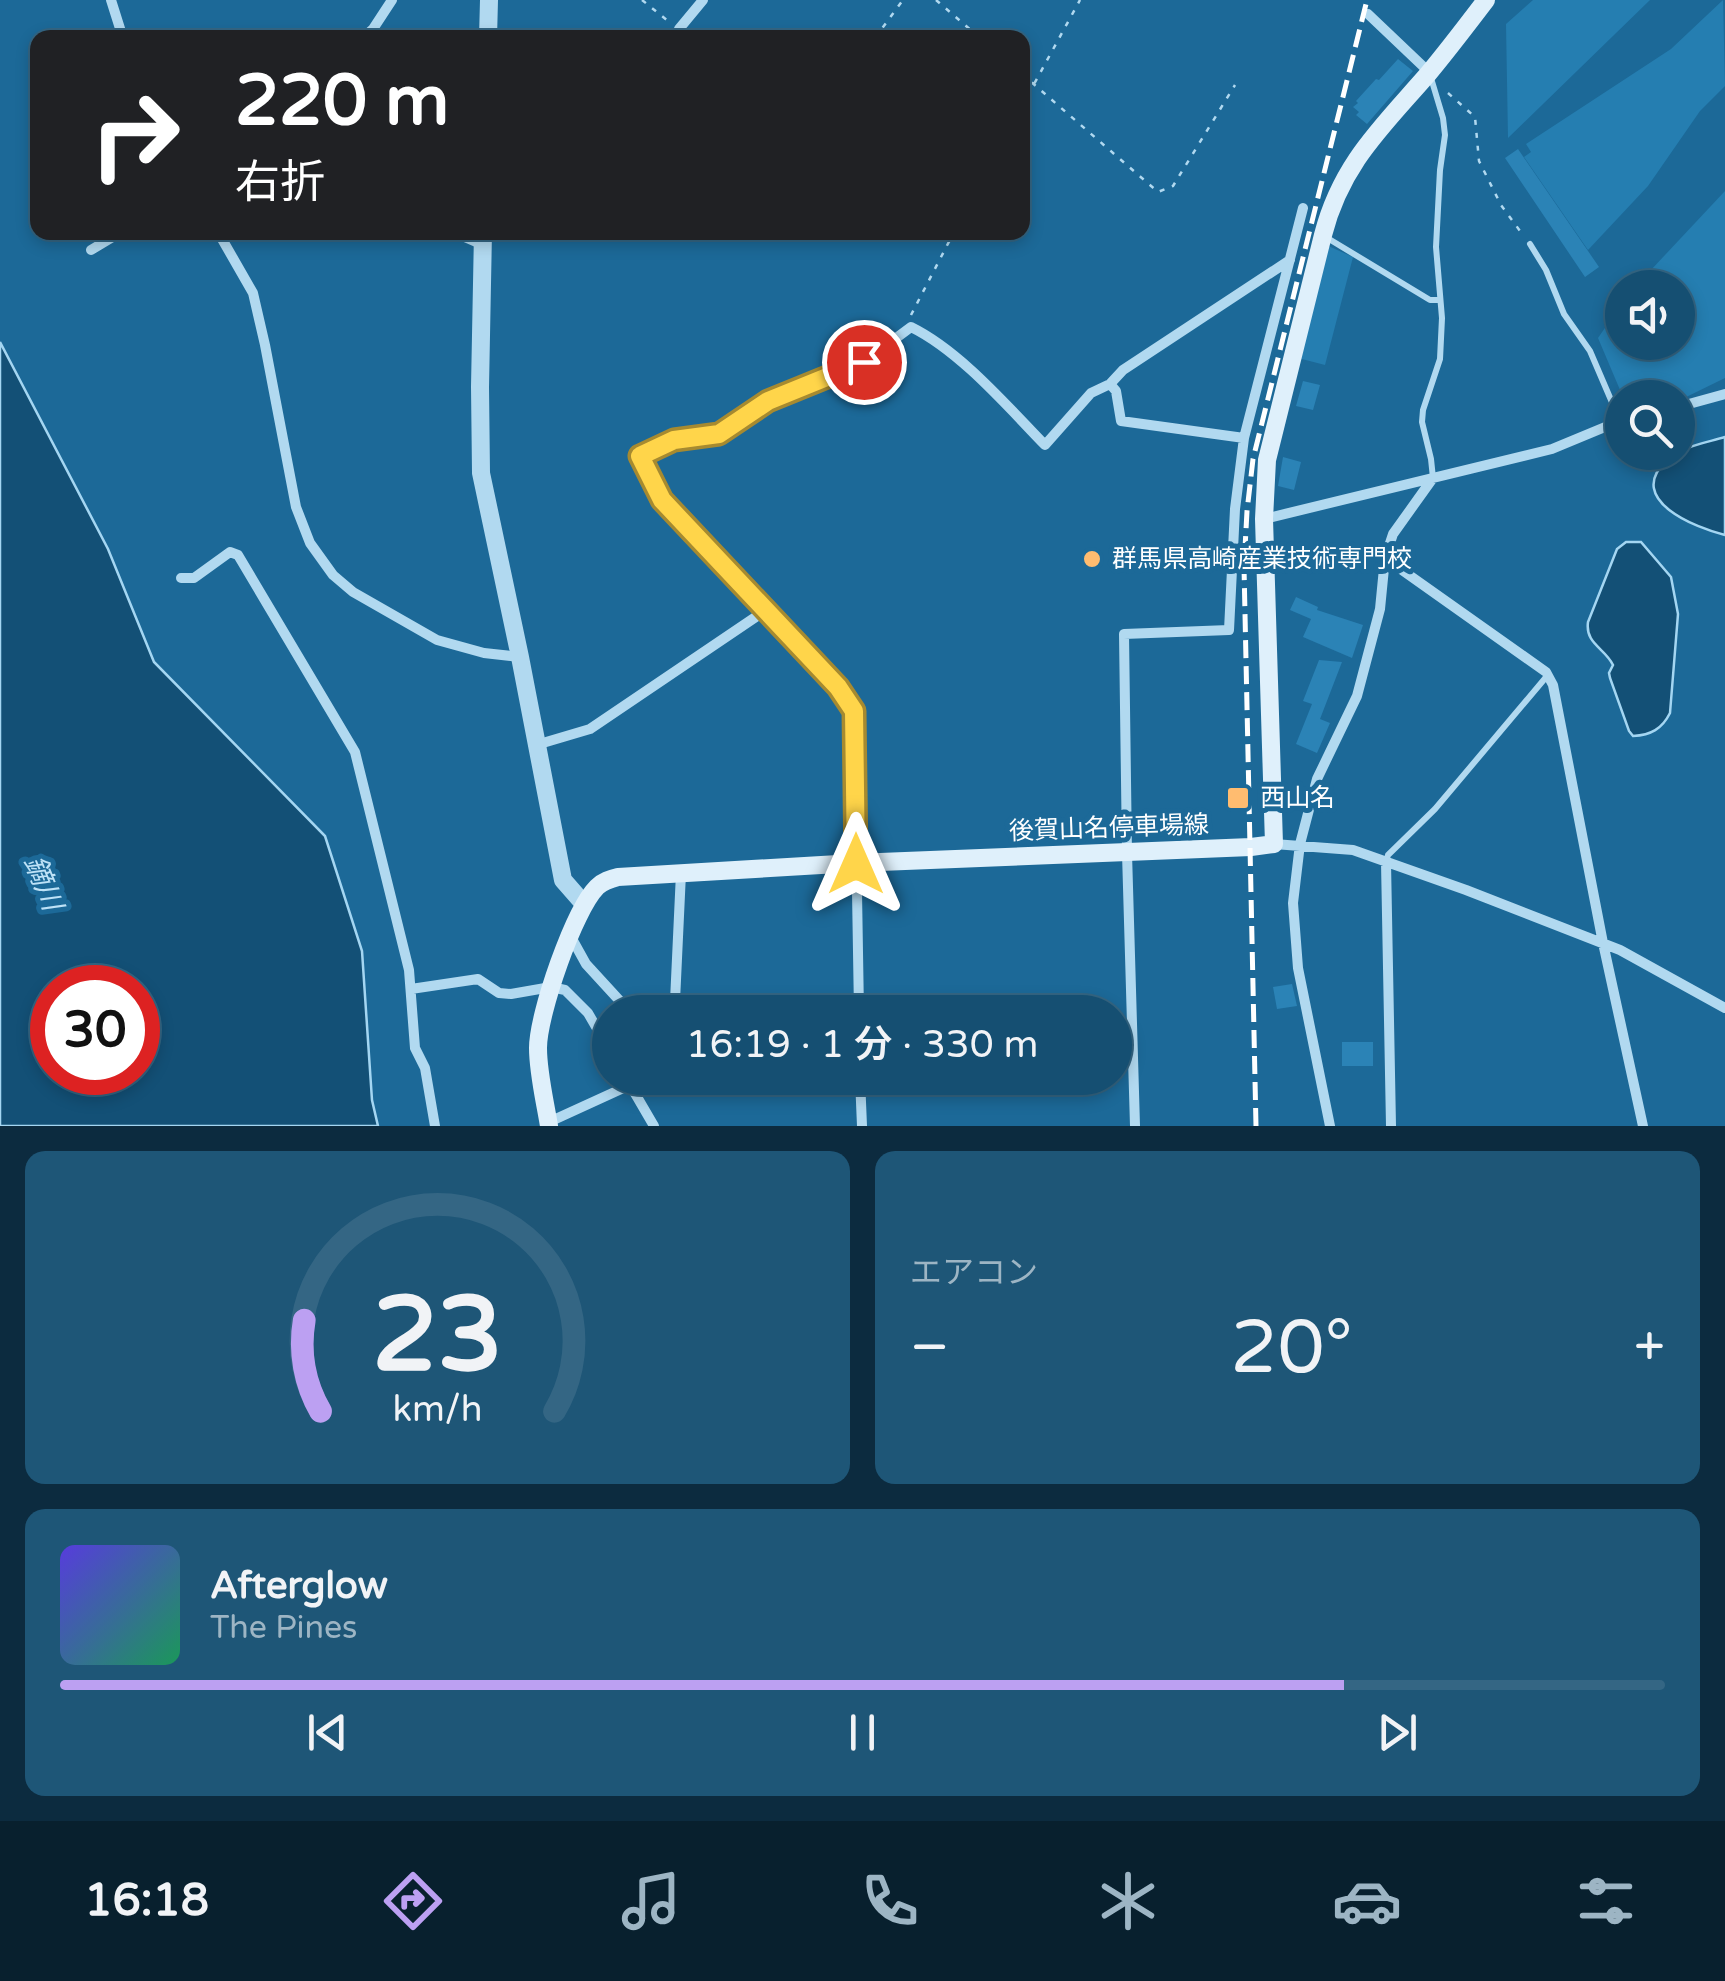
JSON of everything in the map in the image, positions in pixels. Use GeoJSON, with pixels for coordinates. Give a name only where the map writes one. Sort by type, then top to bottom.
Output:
{"type":"FeatureCollection","features":[{"type":"Feature","properties":{"kind":"main road"},"geometry":{"type":"LineString","coordinates":[[1274,844],[1264,518],[1267,460],[1328,216],[1346,175],[1366,144],[1430,76],[1486,0]]}},
{"type":"Feature","properties":{"kind":"main road","name":"後賀山名停車場線"},"geometry":{"type":"LineString","coordinates":[[584,904],[606,880],[618,877],[1274,844]]}},
{"type":"Feature","properties":{"kind":"main road"},"geometry":{"type":"LineString","coordinates":[[549,1124],[538,1051],[540,1024],[584,904]]}},
{"type":"Feature","properties":{"kind":"street"},"geometry":{"type":"LineString","coordinates":[[111,0],[120,30]]}},
{"type":"Feature","properties":{"kind":"street"},"geometry":{"type":"LineString","coordinates":[[371,30],[392,0]]}},
{"type":"Feature","properties":{"kind":"street"},"geometry":{"type":"LineString","coordinates":[[488,30],[489,0]]}},
{"type":"Feature","properties":{"kind":"street"},"geometry":{"type":"LineString","coordinates":[[679,29],[703,0]]}},
{"type":"Feature","properties":{"kind":"street"},"geometry":{"type":"LineString","coordinates":[[1368,14],[1430,76]]}},
{"type":"Feature","properties":{"kind":"street"},"geometry":{"type":"LineString","coordinates":[[1134,1126],[1124,634],[1229,630],[1234,509],[1244,438],[1304,208]]}},
{"type":"Feature","properties":{"kind":"street"},"geometry":{"type":"LineString","coordinates":[[92,250],[108,240]]}},
{"type":"Feature","properties":{"kind":"street"},"geometry":{"type":"LineString","coordinates":[[223,240],[253,294],[296,507],[310,543],[332,575],[353,592],[437,640],[484,653],[520,657]]}},
{"type":"Feature","properties":{"kind":"street"},"geometry":{"type":"LineString","coordinates":[[483,240],[482,473],[563,880],[584,904]]}},
{"type":"Feature","properties":{"kind":"street"},"geometry":{"type":"LineString","coordinates":[[859,995],[854,711],[838,687],[662,500],[640,456],[674,440],[719,434],[768,401],[864,362],[912,327],[932,337],[1045,445],[1091,393],[1110,384],[1123,370],[1290,260]]}},
{"type":"Feature","properties":{"kind":"street"},"geometry":{"type":"LineString","coordinates":[[1110,384],[1116,391],[1122,421],[1244,438]]}},
{"type":"Feature","properties":{"kind":"street"},"geometry":{"type":"LineString","coordinates":[[1695,402],[1725,394]]}},
{"type":"Feature","properties":{"kind":"street"},"geometry":{"type":"LineString","coordinates":[[1264,518],[1552,449],[1605,427]]}},
{"type":"Feature","properties":{"kind":"street"},"geometry":{"type":"LineString","coordinates":[[1330,1126],[1298,968],[1294,904],[1300,844],[1316,779],[1357,696],[1380,609],[1386,558],[1394,534],[1433,478]]}},
{"type":"Feature","properties":{"kind":"street"},"geometry":{"type":"LineString","coordinates":[[182,578],[194,578],[230,552],[238,555],[355,752],[409,970],[415,1048],[424,1068],[435,1126]]}},
{"type":"Feature","properties":{"kind":"street"},"geometry":{"type":"LineString","coordinates":[[1386,558],[1548,675],[1644,1126]]}},
{"type":"Feature","properties":{"kind":"street"},"geometry":{"type":"LineString","coordinates":[[536,744],[590,729],[766,610]]}},
{"type":"Feature","properties":{"kind":"street"},"geometry":{"type":"LineString","coordinates":[[1274,844],[1353,850],[1604,943],[1725,1008]]}},
{"type":"Feature","properties":{"kind":"street"},"geometry":{"type":"LineString","coordinates":[[1386,862],[1390,1126]]}},
{"type":"Feature","properties":{"kind":"street"},"geometry":{"type":"LineString","coordinates":[[675,995],[681,874]]}},
{"type":"Feature","properties":{"kind":"street"},"geometry":{"type":"LineString","coordinates":[[571,937],[586,964],[614,995]]}},
{"type":"Feature","properties":{"kind":"street"},"geometry":{"type":"LineString","coordinates":[[411,988],[478,980],[499,993],[551,987],[565,990],[592,1020]]}},
{"type":"Feature","properties":{"kind":"street"},"geometry":{"type":"LineString","coordinates":[[549,1124],[602,1095]]}},
{"type":"Feature","properties":{"kind":"street"},"geometry":{"type":"LineString","coordinates":[[636,1095],[654,1126]]}},
{"type":"Feature","properties":{"kind":"street"},"geometry":{"type":"LineString","coordinates":[[861,1095],[862,1126]]}},
{"type":"Feature","properties":{"kind":"lane"},"geometry":{"type":"LineString","coordinates":[[1430,76],[1444,135],[1436,247],[1440,358],[1422,422],[1433,478]]}},
{"type":"Feature","properties":{"kind":"lane"},"geometry":{"type":"LineString","coordinates":[[1323,236],[1430,300],[1440,300]]}},
{"type":"Feature","properties":{"kind":"lane"},"geometry":{"type":"LineString","coordinates":[[1530,244],[1605,384]]}},
{"type":"Feature","properties":{"kind":"lane"},"geometry":{"type":"LineString","coordinates":[[1386,862],[1548,675]]}},
{"type":"Feature","properties":{"kind":"path"},"geometry":{"type":"LineString","coordinates":[[642,0],[679,29]]}},
{"type":"Feature","properties":{"kind":"path"},"geometry":{"type":"LineString","coordinates":[[881,30],[903,0]]}},
{"type":"Feature","properties":{"kind":"path"},"geometry":{"type":"LineString","coordinates":[[936,0],[971,30]]}},
{"type":"Feature","properties":{"kind":"path"},"geometry":{"type":"LineString","coordinates":[[1030,91],[1080,0]]}},
{"type":"Feature","properties":{"kind":"path"},"geometry":{"type":"LineString","coordinates":[[1430,76],[1475,118],[1479,161],[1501,206],[1530,244]]}},
{"type":"Feature","properties":{"kind":"path"},"geometry":{"type":"LineString","coordinates":[[1030,81],[1158,192],[1172,186],[1235,85]]}},
{"type":"Feature","properties":{"kind":"path"},"geometry":{"type":"LineString","coordinates":[[912,327],[911,312],[950,240]]}},
{"type":"Feature","properties":{"kind":"shaded area"},"geometry":{"type":"Polygon","coordinates":[[[1533,0],[1650,0],[1508,138],[1506,24],[1533,0]]]}},
{"type":"Feature","properties":{"kind":"shaded area"},"geometry":{"type":"Polygon","coordinates":[[[1723,0],[1725,86],[1700,111],[1648,186],[1588,250],[1524,157],[1531,152],[1526,144],[1671,49],[1723,0]]]}},
{"type":"Feature","properties":{"kind":"shaded area"},"geometry":{"type":"Polygon","coordinates":[[[1725,191],[1725,378],[1695,393],[1695,380],[1616,380],[1607,360],[1695,360],[1695,270],[1651,270],[1725,191]]]}},
{"type":"Feature","properties":{"kind":"shaded area"},"geometry":{"type":"Polygon","coordinates":[[[1326,245],[1353,257],[1325,365],[1298,358],[1326,245]]]}},
{"type":"Feature","properties":{"kind":"shaded area"},"geometry":{"type":"Polygon","coordinates":[[[1605,328],[1605,355],[1598,338],[1605,328]]]}},
{"type":"Feature","properties":{"kind":"water","name":"鏑川"},"geometry":{"type":"Polygon","coordinates":[[[0,342],[108,549],[154,662],[325,836],[362,951],[372,1100],[378,1126],[0,1126],[0,342]]]}},
{"type":"Feature","properties":{"kind":"water"},"geometry":{"type":"Polygon","coordinates":[[[1725,437],[1725,535],[1669,510],[1654,488],[1660,470],[1695,470],[1695,446],[1725,437]]]}},
{"type":"Feature","properties":{"kind":"water"},"geometry":{"type":"Polygon","coordinates":[[[1626,542],[1641,542],[1671,577],[1678,614],[1670,713],[1655,730],[1633,736],[1610,678],[1613,665],[1592,641],[1588,629],[1617,549],[1626,542]]]}},
{"type":"Feature","properties":{"kind":"building"},"geometry":{"type":"Polygon","coordinates":[[[1398,59],[1413,71],[1367,124],[1353,107],[1398,59]]]}},
{"type":"Feature","properties":{"kind":"building"},"geometry":{"type":"Polygon","coordinates":[[[1518,149],[1599,267],[1585,277],[1505,158],[1518,149]]]}},
{"type":"Feature","properties":{"kind":"building"},"geometry":{"type":"Polygon","coordinates":[[[1303,381],[1320,385],[1313,410],[1296,406],[1303,381]]]}},
{"type":"Feature","properties":{"kind":"building"},"geometry":{"type":"Polygon","coordinates":[[[1283,457],[1301,462],[1294,490],[1278,486],[1283,457]]]}},
{"type":"Feature","properties":{"kind":"building"},"geometry":{"type":"Polygon","coordinates":[[[1296,597],[1318,607],[1317,610],[1363,625],[1352,658],[1303,637],[1311,619],[1290,610],[1296,597]]]}},
{"type":"Feature","properties":{"kind":"building"},"geometry":{"type":"Polygon","coordinates":[[[1319,660],[1342,662],[1320,719],[1330,723],[1317,753],[1296,744],[1312,704],[1303,701],[1319,660]]]}},
{"type":"Feature","properties":{"kind":"building"},"geometry":{"type":"Polygon","coordinates":[[[1292,984],[1297,1006],[1277,1009],[1273,987],[1292,984]]]}},
{"type":"Feature","properties":{"kind":"building"},"geometry":{"type":"Polygon","coordinates":[[[1342,1042],[1373,1042],[1373,1066],[1342,1066],[1342,1042]]]}},
{"type":"Feature","properties":{"kind":"railway"},"geometry":{"type":"LineString","coordinates":[[1256,1126],[1244,567],[1247,511],[1253,459],[1367,0]]}},
{"type":"Feature","properties":{"kind":"place","name":"群馬県高崎産業技術専門校"},"geometry":{"type":"Point","coordinates":[1092,559]}},
{"type":"Feature","properties":{"kind":"place","name":"西山名"},"geometry":{"type":"Point","coordinates":[1238,798]}},
{"type":"Feature","properties":{"kind":"route"},"geometry":{"type":"LineString","coordinates":[[856,864],[854,711],[838,687],[662,500],[640,456],[674,440],[719,434],[768,401],[864,362]]}}]}
